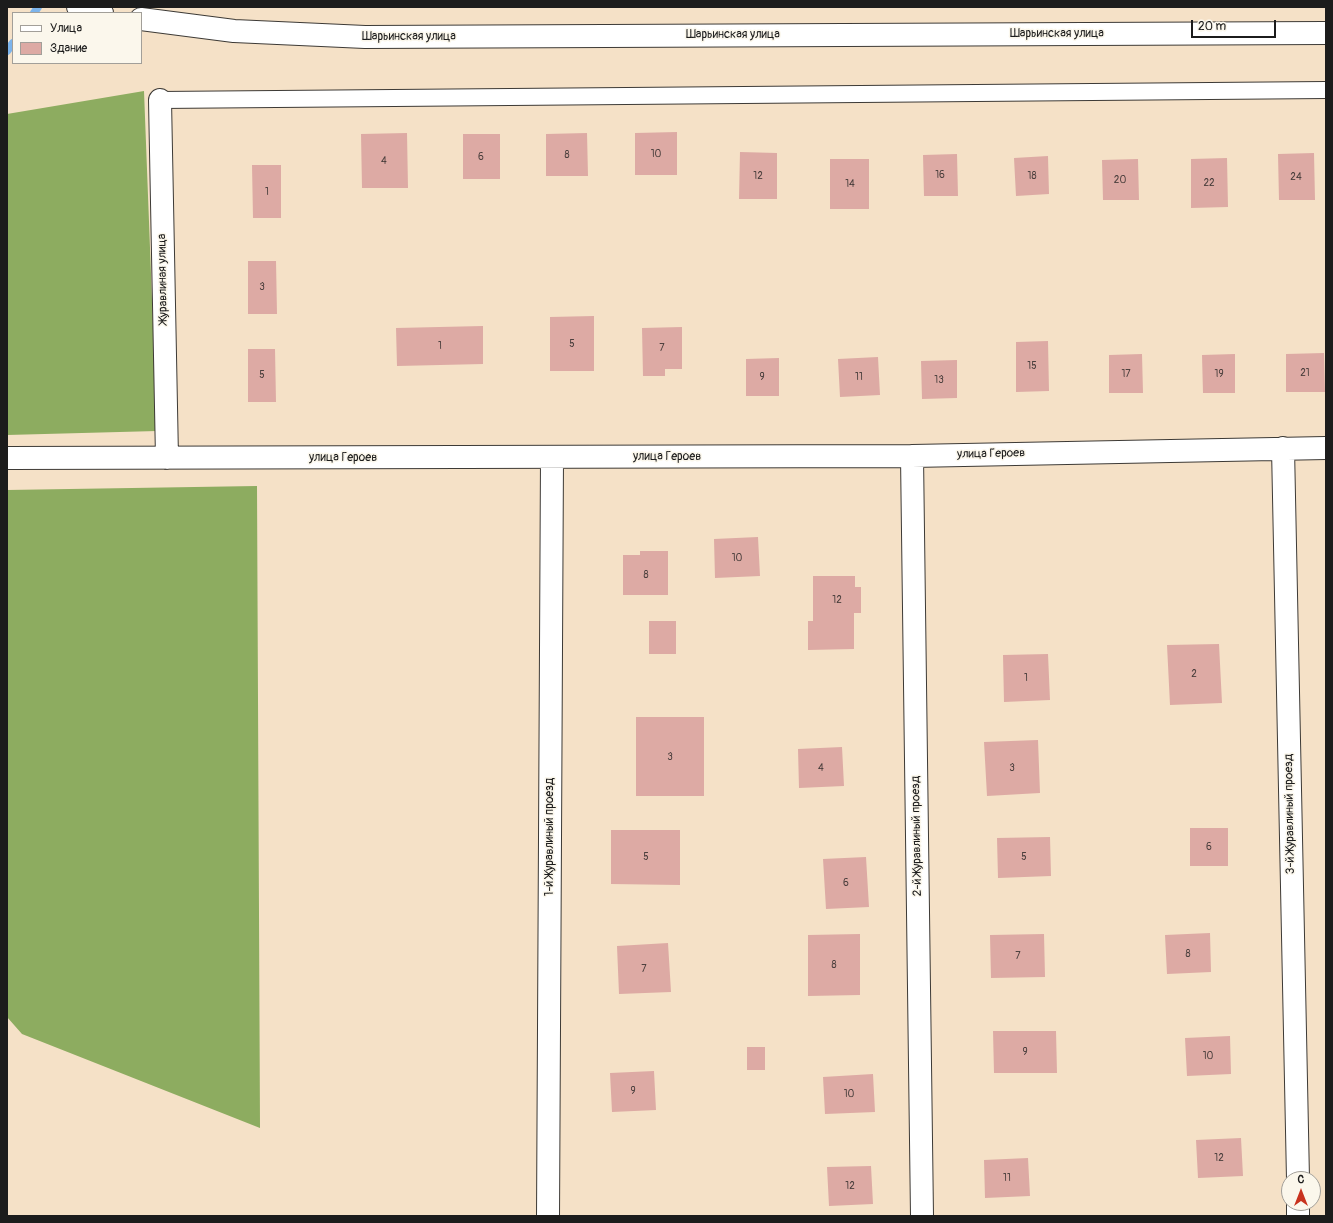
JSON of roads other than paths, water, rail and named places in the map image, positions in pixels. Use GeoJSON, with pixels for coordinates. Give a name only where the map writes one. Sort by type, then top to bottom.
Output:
{"type":"FeatureCollection","features":[{"type":"Feature","properties":{"kind":"street"},"geometry":{"type":"LineString","coordinates":[[78,7],[98,12]]}},
{"type":"Feature","properties":{"kind":"street","name":"Шарьинская улица"},"geometry":{"type":"LineString","coordinates":[[142,19],[234,31],[365,37],[1326,33]]}},
{"type":"Feature","properties":{"kind":"street","name":"Журавлиная улица"},"geometry":{"type":"LineString","coordinates":[[160,100],[167,458]]}},
{"type":"Feature","properties":{"kind":"street","name":"3-й Журавлиный проезд"},"geometry":{"type":"LineString","coordinates":[[1283,448],[1298,1171]]}},
{"type":"Feature","properties":{"kind":"street","name":"улица Героев"},"geometry":{"type":"LineString","coordinates":[[7,458],[552,458],[912,456],[1326,448]]}},
{"type":"Feature","properties":{"kind":"street","name":"2-й Журавлиный проезд"},"geometry":{"type":"LineString","coordinates":[[912,456],[922,1216]]}},
{"type":"Feature","properties":{"kind":"street","name":"1-й Журавлиный проезд"},"geometry":{"type":"LineString","coordinates":[[548,1216],[552,458]]}},
{"type":"Feature","properties":{"kind":"lane"},"geometry":{"type":"LineString","coordinates":[[160,100],[1326,90]]}},
{"type":"Feature","properties":{"kind":"waterway"},"geometry":{"type":"LineString","coordinates":[[35,12],[38,7]]}},
{"type":"Feature","properties":{"kind":"waterway"},"geometry":{"type":"LineString","coordinates":[[7,51],[12,44]]}}]}
